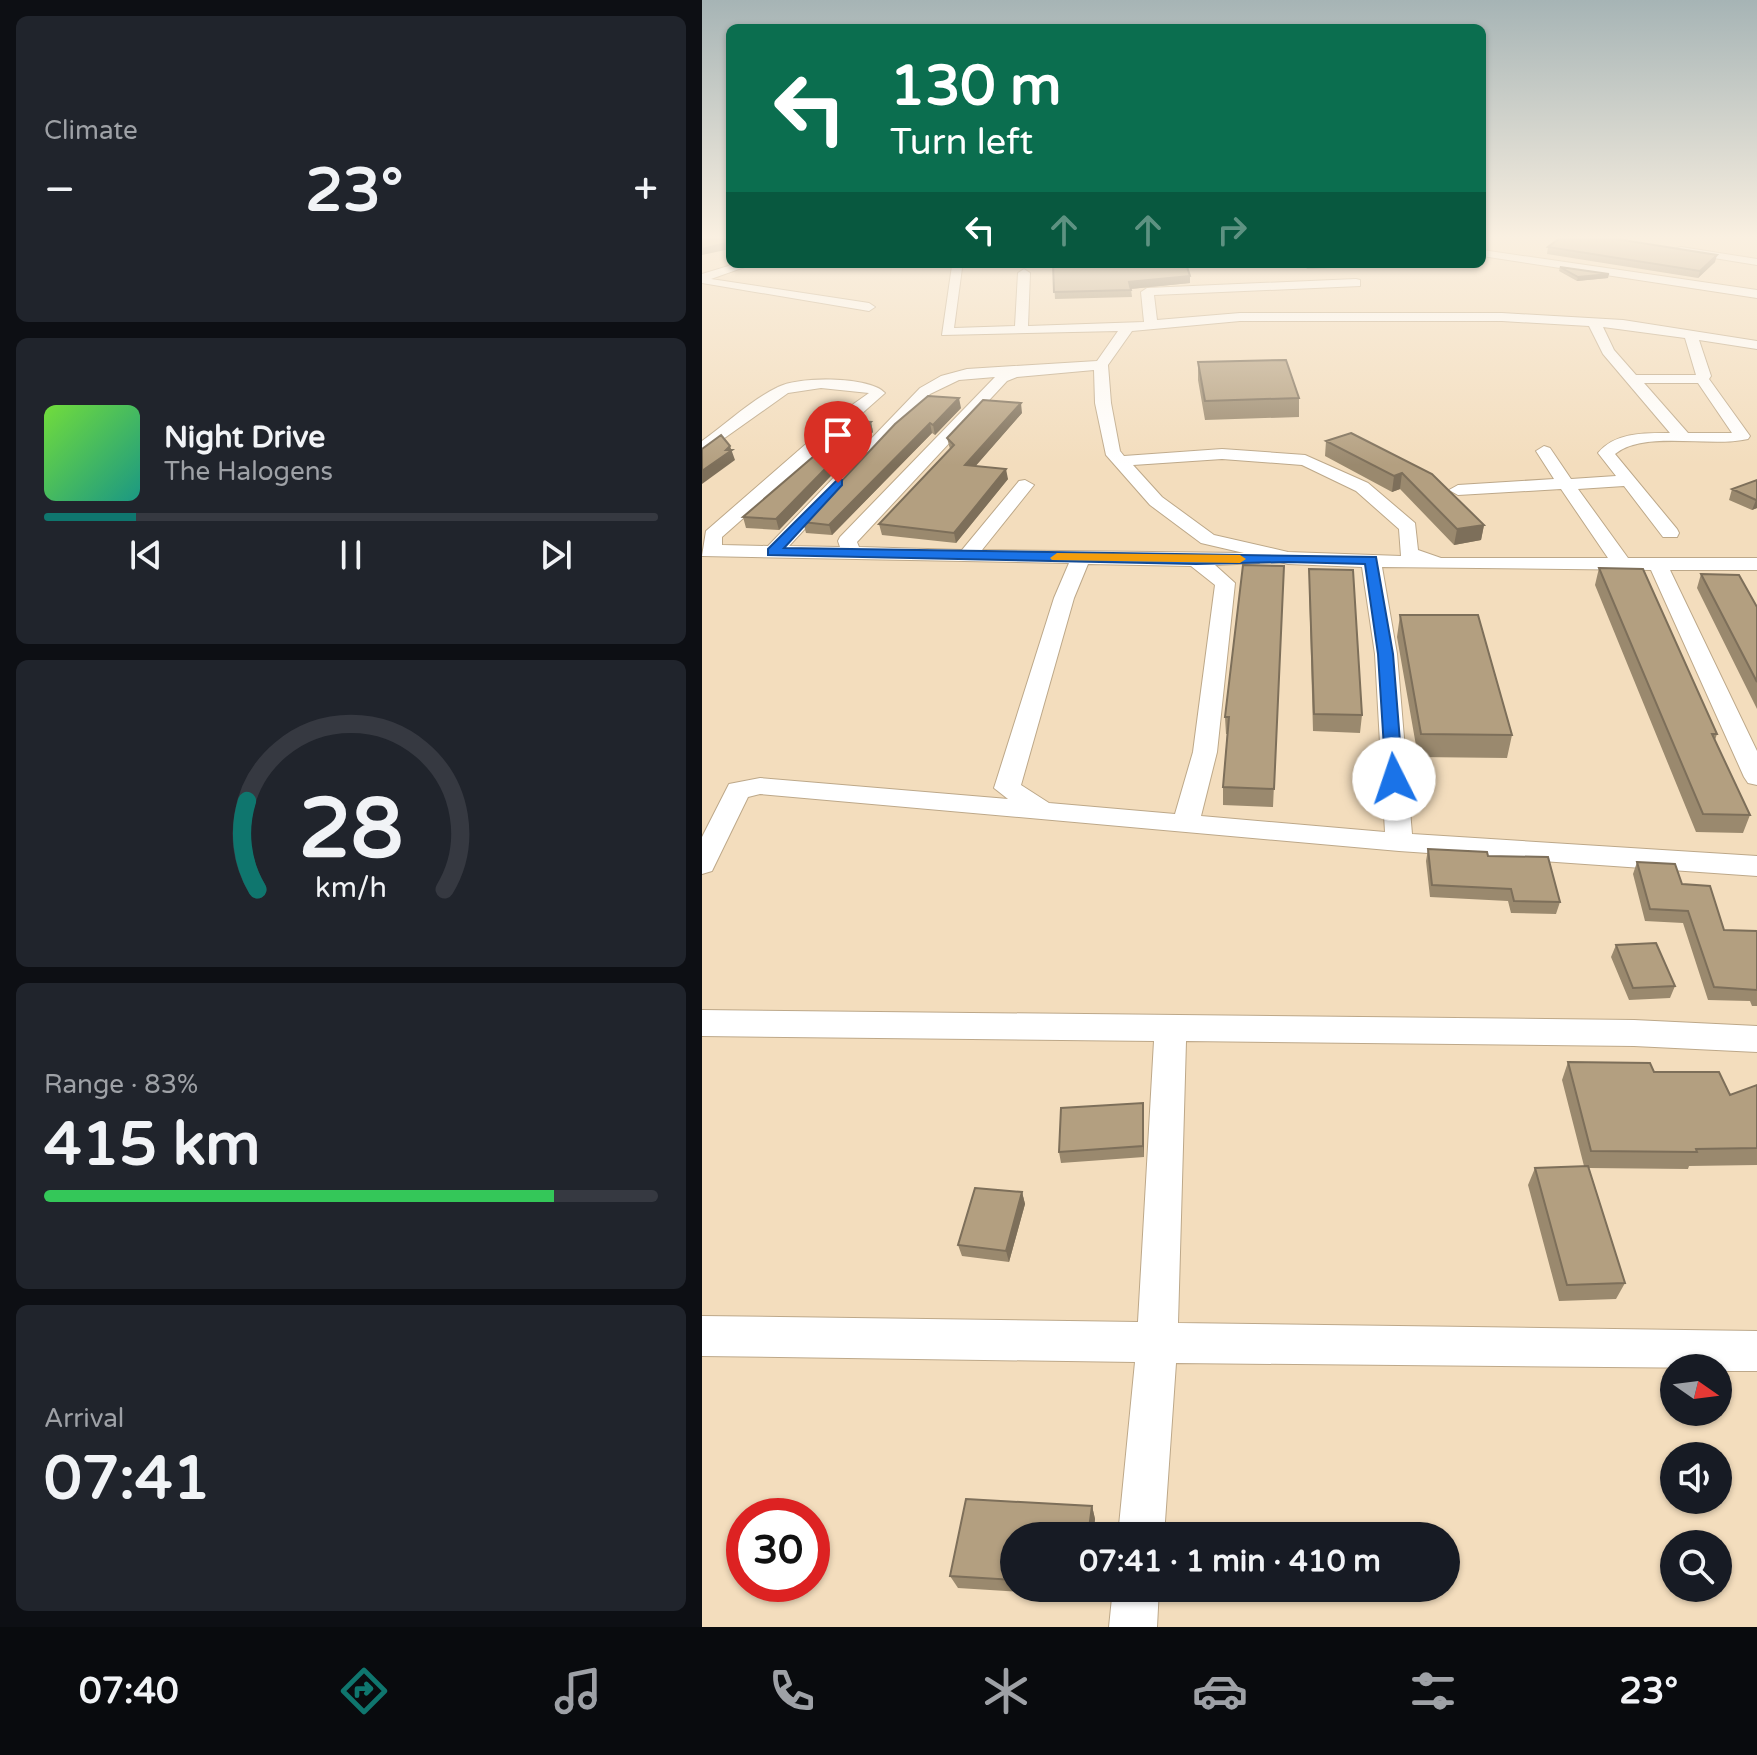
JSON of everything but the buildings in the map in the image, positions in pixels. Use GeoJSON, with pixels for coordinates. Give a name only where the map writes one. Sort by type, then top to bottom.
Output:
{"type":"FeatureCollection","features":[{"type":"Feature","properties":{"kind":"street"},"geometry":{"type":"LineString","coordinates":[[950,314],[947,332],[1128,327],[1213,314]]}},
{"type":"Feature","properties":{"kind":"street"},"geometry":{"type":"LineString","coordinates":[[1021,330],[1022,314]]}},
{"type":"Feature","properties":{"kind":"street"},"geometry":{"type":"LineString","coordinates":[[1150,314],[1151,325]]}},
{"type":"Feature","properties":{"kind":"street"},"geometry":{"type":"LineString","coordinates":[[1457,314],[1594,322],[1757,345]]}},
{"type":"Feature","properties":{"kind":"street"},"geometry":{"type":"LineString","coordinates":[[1594,322],[1608,351],[1683,438]]}},
{"type":"Feature","properties":{"kind":"street"},"geometry":{"type":"LineString","coordinates":[[1128,327],[1101,365],[1103,403],[1112,452],[1156,501],[1208,539],[1288,558]]}},
{"type":"Feature","properties":{"kind":"street"},"geometry":{"type":"LineString","coordinates":[[1670,533],[1606,453],[1614,443],[1742,436],[1702,379],[1690,334]]}},
{"type":"Feature","properties":{"kind":"street"},"geometry":{"type":"LineString","coordinates":[[773,552],[925,391],[943,377],[1101,365]]}},
{"type":"Feature","properties":{"kind":"street"},"geometry":{"type":"LineString","coordinates":[[851,553],[847,541],[1002,378],[1015,373]]}},
{"type":"Feature","properties":{"kind":"street"},"geometry":{"type":"LineString","coordinates":[[1634,379],[1702,379]]}},
{"type":"Feature","properties":{"kind":"street"},"geometry":{"type":"LineString","coordinates":[[702,449],[784,389],[821,384],[847,385],[872,388],[878,393],[850,413],[713,535],[707,551],[1196,560],[1288,558],[1447,564],[1757,564]]}},
{"type":"Feature","properties":{"kind":"street"},"geometry":{"type":"LineString","coordinates":[[1544,451],[1622,564]]}},
{"type":"Feature","properties":{"kind":"street"},"geometry":{"type":"LineString","coordinates":[[1121,461],[1222,454],[1305,460],[1362,487],[1408,527],[1408,553],[1447,564]]}},
{"type":"Feature","properties":{"kind":"street"},"geometry":{"type":"LineString","coordinates":[[1458,490],[1629,481]]}},
{"type":"Feature","properties":{"kind":"street"},"geometry":{"type":"LineString","coordinates":[[967,556],[1025,485]]}},
{"type":"Feature","properties":{"kind":"street"},"geometry":{"type":"LineString","coordinates":[[1047,809],[1007,788],[1064,598],[1081,558]]}},
{"type":"Feature","properties":{"kind":"street"},"geometry":{"type":"LineString","coordinates":[[1186,822],[1205,752],[1225,583],[1196,560]]}},
{"type":"Feature","properties":{"kind":"street"},"geometry":{"type":"LineString","coordinates":[[1371,560],[1386,654],[1399,842]]}},
{"type":"Feature","properties":{"kind":"street"},"geometry":{"type":"LineString","coordinates":[[1658,564],[1757,777]]}},
{"type":"Feature","properties":{"kind":"street"},"geometry":{"type":"LineString","coordinates":[[702,864],[738,790],[760,786],[1399,842],[1757,866]]}},
{"type":"Feature","properties":{"kind":"street"},"geometry":{"type":"LineString","coordinates":[[702,1023],[1634,1033],[1757,1039]]}},
{"type":"Feature","properties":{"kind":"street"},"geometry":{"type":"LineString","coordinates":[[1142,1522],[1157,1344],[1171,1029]]}},
{"type":"Feature","properties":{"kind":"street"},"geometry":{"type":"LineString","coordinates":[[702,1336],[1757,1351]]}},
{"type":"Feature","properties":{"kind":"street"},"geometry":{"type":"LineString","coordinates":[[1133,1627],[1135,1602]]}},
{"type":"Feature","properties":{"kind":"slow traffic"},"geometry":{"type":"LineString","coordinates":[[1057,558],[1240,559]]}},
{"type":"Feature","properties":{"kind":"route"},"geometry":{"type":"LineString","coordinates":[[838,483],[773,552],[1371,560],[1386,654],[1394,779]]}}]}
